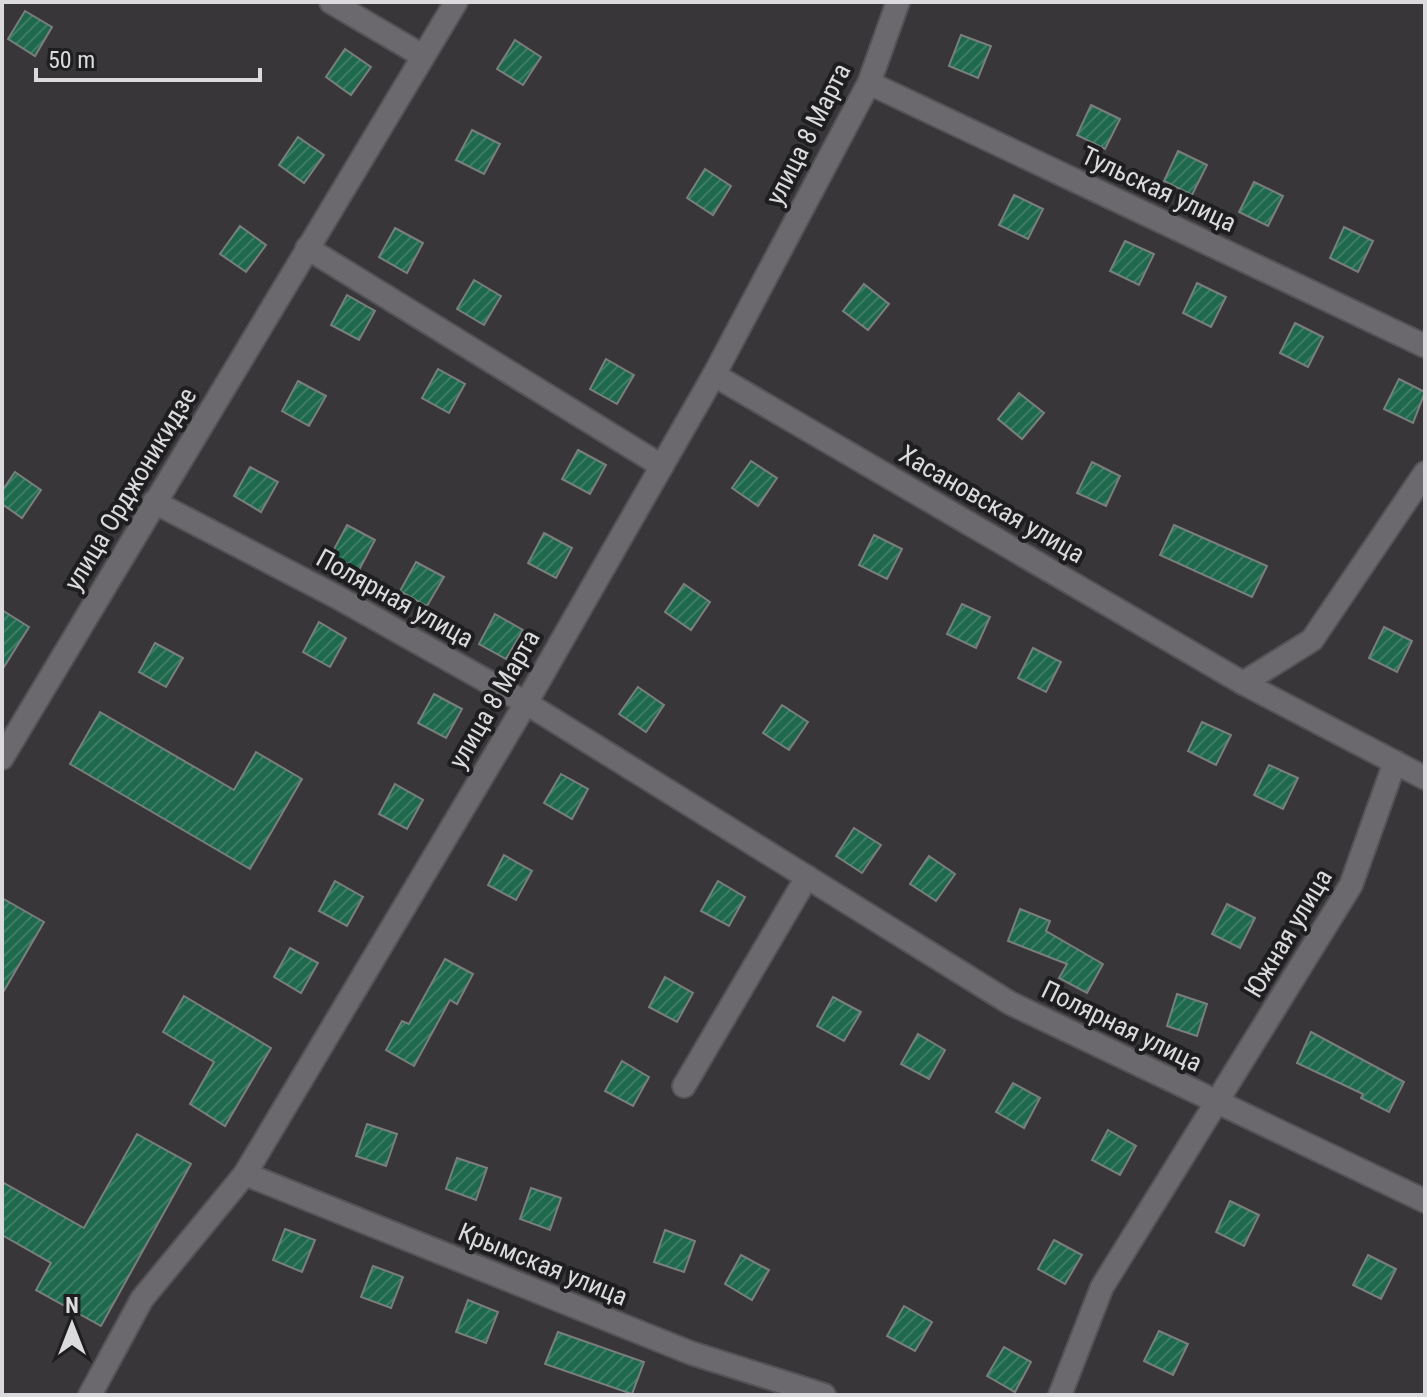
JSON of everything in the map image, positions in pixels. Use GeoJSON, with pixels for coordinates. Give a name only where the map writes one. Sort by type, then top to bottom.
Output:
{"type":"FeatureCollection","features":[{"type":"Feature","properties":{"kind":"street"},"geometry":{"type":"LineString","coordinates":[[331,2],[423,56]]}},
{"type":"Feature","properties":{"kind":"street","name":"улица Орджоникидзе"},"geometry":{"type":"LineString","coordinates":[[2,758],[456,2]]}},
{"type":"Feature","properties":{"kind":"street","name":"улица 8 Марта"},"geometry":{"type":"LineString","coordinates":[[90,1395],[142,1299],[245,1174],[526,703],[714,375],[869,83],[898,2]]}},
{"type":"Feature","properties":{"kind":"street","name":"Тульская улица"},"geometry":{"type":"LineString","coordinates":[[869,83],[1425,346]]}},
{"type":"Feature","properties":{"kind":"street"},"geometry":{"type":"LineString","coordinates":[[307,248],[662,466]]}},
{"type":"Feature","properties":{"kind":"street","name":"Хасановская улица"},"geometry":{"type":"LineString","coordinates":[[714,375],[1243,683]]}},
{"type":"Feature","properties":{"kind":"street"},"geometry":{"type":"LineString","coordinates":[[1243,683],[1312,640],[1425,473]]}},
{"type":"Feature","properties":{"kind":"street","name":"Полярная улица"},"geometry":{"type":"LineString","coordinates":[[154,502],[337,597],[526,703],[1010,1003],[1425,1201]]}},
{"type":"Feature","properties":{"kind":"street"},"geometry":{"type":"LineString","coordinates":[[1243,683],[1425,778]]}},
{"type":"Feature","properties":{"kind":"street","name":"Южная улица"},"geometry":{"type":"LineString","coordinates":[[1060,1395],[1102,1287],[1219,1104],[1351,885],[1395,762]]}},
{"type":"Feature","properties":{"kind":"street"},"geometry":{"type":"LineString","coordinates":[[684,1086],[807,877]]}},
{"type":"Feature","properties":{"kind":"street","name":"Крымская улица"},"geometry":{"type":"LineString","coordinates":[[245,1174],[691,1353],[824,1395]]}},
{"type":"Feature","properties":{"kind":"building"},"geometry":{"type":"Polygon","coordinates":[[[25,11],[52,27],[35,56],[8,39],[25,11]]]}},
{"type":"Feature","properties":{"kind":"building"},"geometry":{"type":"Polygon","coordinates":[[[961,35],[991,46],[978,78],[949,66],[961,35]]]}},
{"type":"Feature","properties":{"kind":"building"},"geometry":{"type":"Polygon","coordinates":[[[515,40],[541,57],[523,85],[497,69],[515,40]]]}},
{"type":"Feature","properties":{"kind":"building"},"geometry":{"type":"Polygon","coordinates":[[[345,49],[371,67],[351,95],[326,77],[345,49]]]}},
{"type":"Feature","properties":{"kind":"building"},"geometry":{"type":"Polygon","coordinates":[[[1091,105],[1120,119],[1105,149],[1077,135],[1091,105]]]}},
{"type":"Feature","properties":{"kind":"building"},"geometry":{"type":"Polygon","coordinates":[[[472,130],[500,144],[484,174],[456,160],[472,130]]]}},
{"type":"Feature","properties":{"kind":"building"},"geometry":{"type":"Polygon","coordinates":[[[298,137],[324,155],[304,183],[279,165],[298,137]]]}},
{"type":"Feature","properties":{"kind":"building"},"geometry":{"type":"Polygon","coordinates":[[[1178,151],[1207,165],[1192,195],[1164,181],[1178,151]]]}},
{"type":"Feature","properties":{"kind":"building"},"geometry":{"type":"Polygon","coordinates":[[[705,169],[731,186],[713,215],[687,198],[705,169]]]}},
{"type":"Feature","properties":{"kind":"building"},"geometry":{"type":"Polygon","coordinates":[[[1254,182],[1283,196],[1268,226],[1239,212],[1254,182]]]}},
{"type":"Feature","properties":{"kind":"building"},"geometry":{"type":"Polygon","coordinates":[[[1014,195],[1043,209],[1028,239],[999,225],[1014,195]]]}},
{"type":"Feature","properties":{"kind":"building"},"geometry":{"type":"Polygon","coordinates":[[[240,226],[266,245],[246,272],[220,254],[240,226]]]}},
{"type":"Feature","properties":{"kind":"building"},"geometry":{"type":"Polygon","coordinates":[[[1344,227],[1373,241],[1358,272],[1330,258],[1344,227]]]}},
{"type":"Feature","properties":{"kind":"building"},"geometry":{"type":"Polygon","coordinates":[[[395,228],[423,243],[407,273],[379,257],[395,228]]]}},
{"type":"Feature","properties":{"kind":"building"},"geometry":{"type":"Polygon","coordinates":[[[1125,241],[1154,254],[1139,285],[1110,271],[1125,241]]]}},
{"type":"Feature","properties":{"kind":"building"},"geometry":{"type":"Polygon","coordinates":[[[474,280],[501,296],[484,325],[457,309],[474,280]]]}},
{"type":"Feature","properties":{"kind":"building"},"geometry":{"type":"Polygon","coordinates":[[[1197,283],[1226,297],[1211,327],[1183,313],[1197,283]]]}},
{"type":"Feature","properties":{"kind":"building"},"geometry":{"type":"Polygon","coordinates":[[[864,284],[889,304],[868,330],[843,311],[864,284]]]}},
{"type":"Feature","properties":{"kind":"building"},"geometry":{"type":"Polygon","coordinates":[[[347,295],[375,311],[359,340],[331,325],[347,295]]]}},
{"type":"Feature","properties":{"kind":"building"},"geometry":{"type":"Polygon","coordinates":[[[1295,323],[1323,337],[1308,367],[1280,353],[1295,323]]]}},
{"type":"Feature","properties":{"kind":"building"},"geometry":{"type":"Polygon","coordinates":[[[606,359],[634,375],[617,404],[590,389],[606,359]]]}},
{"type":"Feature","properties":{"kind":"building"},"geometry":{"type":"Polygon","coordinates":[[[438,369],[465,384],[449,413],[422,398],[438,369]]]}},
{"type":"Feature","properties":{"kind":"building"},"geometry":{"type":"Polygon","coordinates":[[[1399,379],[1425,392],[1413,423],[1384,409],[1399,379]]]}},
{"type":"Feature","properties":{"kind":"building"},"geometry":{"type":"Polygon","coordinates":[[[298,381],[326,396],[309,426],[282,411],[298,381]]]}},
{"type":"Feature","properties":{"kind":"building"},"geometry":{"type":"Polygon","coordinates":[[[1019,393],[1044,413],[1022,439],[998,419],[1019,393]]]}},
{"type":"Feature","properties":{"kind":"building"},"geometry":{"type":"Polygon","coordinates":[[[578,450],[606,465],[590,494],[562,479],[578,450]]]}},
{"type":"Feature","properties":{"kind":"building"},"geometry":{"type":"Polygon","coordinates":[[[751,461],[777,478],[758,506],[732,488],[751,461]]]}},
{"type":"Feature","properties":{"kind":"building"},"geometry":{"type":"Polygon","coordinates":[[[1092,462],[1120,476],[1106,506],[1077,493],[1092,462]]]}},
{"type":"Feature","properties":{"kind":"building"},"geometry":{"type":"Polygon","coordinates":[[[250,467],[278,482],[261,512],[234,496],[250,467]]]}},
{"type":"Feature","properties":{"kind":"building"},"geometry":{"type":"Polygon","coordinates":[[[15,472],[41,490],[22,518],[2,504],[2,491],[15,472]]]}},
{"type":"Feature","properties":{"kind":"building"},"geometry":{"type":"Polygon","coordinates":[[[347,525],[375,540],[359,570],[331,555],[347,525]]]}},
{"type":"Feature","properties":{"kind":"building"},"geometry":{"type":"Polygon","coordinates":[[[1174,525],[1267,566],[1252,597],[1160,555],[1174,525]]]}},
{"type":"Feature","properties":{"kind":"building"},"geometry":{"type":"Polygon","coordinates":[[[544,533],[572,548],[556,578],[528,563],[544,533]]]}},
{"type":"Feature","properties":{"kind":"building"},"geometry":{"type":"Polygon","coordinates":[[[874,535],[902,549],[887,579],[859,565],[874,535]]]}},
{"type":"Feature","properties":{"kind":"building"},"geometry":{"type":"Polygon","coordinates":[[[416,562],[444,577],[427,606],[400,591],[416,562]]]}},
{"type":"Feature","properties":{"kind":"building"},"geometry":{"type":"Polygon","coordinates":[[[684,584],[710,602],[691,630],[665,612],[684,584]]]}},
{"type":"Feature","properties":{"kind":"building"},"geometry":{"type":"Polygon","coordinates":[[[962,604],[990,617],[976,648],[947,634],[962,604]]]}},
{"type":"Feature","properties":{"kind":"building"},"geometry":{"type":"Polygon","coordinates":[[[2,610],[29,627],[2,670],[2,610]]]}},
{"type":"Feature","properties":{"kind":"building"},"geometry":{"type":"Polygon","coordinates":[[[495,614],[523,630],[506,659],[479,644],[495,614]]]}},
{"type":"Feature","properties":{"kind":"building"},"geometry":{"type":"Polygon","coordinates":[[[319,622],[346,638],[330,667],[303,652],[319,622]]]}},
{"type":"Feature","properties":{"kind":"building"},"geometry":{"type":"Polygon","coordinates":[[[1384,627],[1412,641],[1397,672],[1369,658],[1384,627]]]}},
{"type":"Feature","properties":{"kind":"building"},"geometry":{"type":"Polygon","coordinates":[[[155,643],[183,658],[166,687],[139,672],[155,643]]]}},
{"type":"Feature","properties":{"kind":"building"},"geometry":{"type":"Polygon","coordinates":[[[1033,648],[1061,662],[1046,692],[1018,678],[1033,648]]]}},
{"type":"Feature","properties":{"kind":"building"},"geometry":{"type":"Polygon","coordinates":[[[638,687],[664,705],[646,732],[619,714],[638,687]]]}},
{"type":"Feature","properties":{"kind":"building"},"geometry":{"type":"Polygon","coordinates":[[[434,694],[462,709],[446,738],[418,723],[434,694]]]}},
{"type":"Feature","properties":{"kind":"building"},"geometry":{"type":"Polygon","coordinates":[[[782,705],[808,722],[789,750],[763,733],[782,705]]]}},
{"type":"Feature","properties":{"kind":"building"},"geometry":{"type":"Polygon","coordinates":[[[100,712],[234,790],[256,752],[302,779],[250,869],[70,764],[100,712]]]}},
{"type":"Feature","properties":{"kind":"building"},"geometry":{"type":"Polygon","coordinates":[[[1202,722],[1231,735],[1216,765],[1188,751],[1202,722]]]}},
{"type":"Feature","properties":{"kind":"building"},"geometry":{"type":"Polygon","coordinates":[[[1269,765],[1298,778],[1283,809],[1254,795],[1269,765]]]}},
{"type":"Feature","properties":{"kind":"building"},"geometry":{"type":"Polygon","coordinates":[[[561,774],[588,789],[572,819],[544,803],[561,774]]]}},
{"type":"Feature","properties":{"kind":"building"},"geometry":{"type":"Polygon","coordinates":[[[395,784],[423,800],[407,829],[379,814],[395,784]]]}},
{"type":"Feature","properties":{"kind":"building"},"geometry":{"type":"Polygon","coordinates":[[[854,828],[881,845],[862,873],[836,856],[854,828]]]}},
{"type":"Feature","properties":{"kind":"building"},"geometry":{"type":"Polygon","coordinates":[[[504,855],[532,871],[516,900],[488,885],[504,855]]]}},
{"type":"Feature","properties":{"kind":"building"},"geometry":{"type":"Polygon","coordinates":[[[929,856],[955,874],[936,901],[910,884],[929,856]]]}},
{"type":"Feature","properties":{"kind":"building"},"geometry":{"type":"Polygon","coordinates":[[[335,881],[363,897],[347,926],[319,911],[335,881]]]}},
{"type":"Feature","properties":{"kind":"building"},"geometry":{"type":"Polygon","coordinates":[[[718,881],[745,897],[729,926],[701,911],[718,881]]]}},
{"type":"Feature","properties":{"kind":"building"},"geometry":{"type":"Polygon","coordinates":[[[2,898],[44,922],[2,994],[2,898]]]}},
{"type":"Feature","properties":{"kind":"building"},"geometry":{"type":"Polygon","coordinates":[[[1227,904],[1255,918],[1240,948],[1212,934],[1227,904]]]}},
{"type":"Feature","properties":{"kind":"building"},"geometry":{"type":"Polygon","coordinates":[[[1020,909],[1050,921],[1046,931],[1103,964],[1087,993],[1059,978],[1067,964],[1008,941],[1020,909]]]}},
{"type":"Feature","properties":{"kind":"building"},"geometry":{"type":"Polygon","coordinates":[[[290,948],[318,963],[301,993],[274,977],[290,948]]]}},
{"type":"Feature","properties":{"kind":"building"},"geometry":{"type":"Polygon","coordinates":[[[445,959],[473,974],[457,1004],[450,1000],[414,1066],[386,1050],[402,1021],[409,1024],[445,959]]]}},
{"type":"Feature","properties":{"kind":"building"},"geometry":{"type":"Polygon","coordinates":[[[665,977],[693,993],[677,1022],[649,1007],[665,977]]]}},
{"type":"Feature","properties":{"kind":"building"},"geometry":{"type":"Polygon","coordinates":[[[1177,994],[1207,1004],[1197,1036],[1167,1026],[1177,994]]]}},
{"type":"Feature","properties":{"kind":"building"},"geometry":{"type":"Polygon","coordinates":[[[184,996],[271,1048],[225,1126],[190,1104],[214,1062],[163,1032],[184,996]]]}},
{"type":"Feature","properties":{"kind":"building"},"geometry":{"type":"Polygon","coordinates":[[[833,997],[861,1012],[844,1041],[817,1026],[833,997]]]}},
{"type":"Feature","properties":{"kind":"building"},"geometry":{"type":"Polygon","coordinates":[[[1311,1032],[1404,1082],[1389,1112],[1361,1098],[1363,1094],[1297,1063],[1311,1032]]]}},
{"type":"Feature","properties":{"kind":"building"},"geometry":{"type":"Polygon","coordinates":[[[918,1034],[945,1050],[929,1079],[901,1064],[918,1034]]]}},
{"type":"Feature","properties":{"kind":"building"},"geometry":{"type":"Polygon","coordinates":[[[622,1061],[649,1077],[633,1106],[605,1091],[622,1061]]]}},
{"type":"Feature","properties":{"kind":"building"},"geometry":{"type":"Polygon","coordinates":[[[1013,1083],[1040,1098],[1024,1128],[996,1112],[1013,1083]]]}},
{"type":"Feature","properties":{"kind":"building"},"geometry":{"type":"Polygon","coordinates":[[[367,1124],[397,1134],[386,1166],[356,1156],[367,1124]]]}},
{"type":"Feature","properties":{"kind":"building"},"geometry":{"type":"Polygon","coordinates":[[[1108,1130],[1136,1146],[1120,1175],[1092,1160],[1108,1130]]]}},
{"type":"Feature","properties":{"kind":"building"},"geometry":{"type":"Polygon","coordinates":[[[137,1134],[191,1164],[101,1326],[36,1290],[51,1263],[2,1235],[2,1182],[84,1228],[137,1134]]]}},
{"type":"Feature","properties":{"kind":"building"},"geometry":{"type":"Polygon","coordinates":[[[457,1158],[487,1168],[476,1200],[446,1189],[457,1158]]]}},
{"type":"Feature","properties":{"kind":"building"},"geometry":{"type":"Polygon","coordinates":[[[531,1188],[561,1198],[550,1230],[520,1219],[531,1188]]]}},
{"type":"Feature","properties":{"kind":"building"},"geometry":{"type":"Polygon","coordinates":[[[1230,1201],[1259,1215],[1244,1246],[1216,1232],[1230,1201]]]}},
{"type":"Feature","properties":{"kind":"building"},"geometry":{"type":"Polygon","coordinates":[[[285,1229],[315,1240],[302,1272],[273,1260],[285,1229]]]}},
{"type":"Feature","properties":{"kind":"building"},"geometry":{"type":"Polygon","coordinates":[[[665,1230],[695,1241],[684,1272],[654,1262],[665,1230]]]}},
{"type":"Feature","properties":{"kind":"building"},"geometry":{"type":"Polygon","coordinates":[[[1054,1240],[1082,1255],[1065,1284],[1038,1269],[1054,1240]]]}},
{"type":"Feature","properties":{"kind":"building"},"geometry":{"type":"Polygon","coordinates":[[[741,1255],[769,1270],[752,1300],[725,1284],[741,1255]]]}},
{"type":"Feature","properties":{"kind":"building"},"geometry":{"type":"Polygon","coordinates":[[[1368,1255],[1396,1269],[1381,1299],[1353,1285],[1368,1255]]]}},
{"type":"Feature","properties":{"kind":"building"},"geometry":{"type":"Polygon","coordinates":[[[373,1266],[403,1277],[391,1308],[361,1297],[373,1266]]]}},
{"type":"Feature","properties":{"kind":"building"},"geometry":{"type":"Polygon","coordinates":[[[468,1300],[498,1312],[486,1343],[456,1332],[468,1300]]]}},
{"type":"Feature","properties":{"kind":"building"},"geometry":{"type":"Polygon","coordinates":[[[904,1306],[932,1322],[915,1351],[887,1336],[904,1306]]]}},
{"type":"Feature","properties":{"kind":"building"},"geometry":{"type":"Polygon","coordinates":[[[1159,1331],[1188,1344],[1173,1375],[1144,1361],[1159,1331]]]}},
{"type":"Feature","properties":{"kind":"building"},"geometry":{"type":"Polygon","coordinates":[[[558,1332],[644,1362],[632,1394],[545,1364],[558,1332]]]}},
{"type":"Feature","properties":{"kind":"building"},"geometry":{"type":"Polygon","coordinates":[[[1004,1347],[1031,1362],[1015,1392],[987,1376],[1004,1347]]]}}]}
